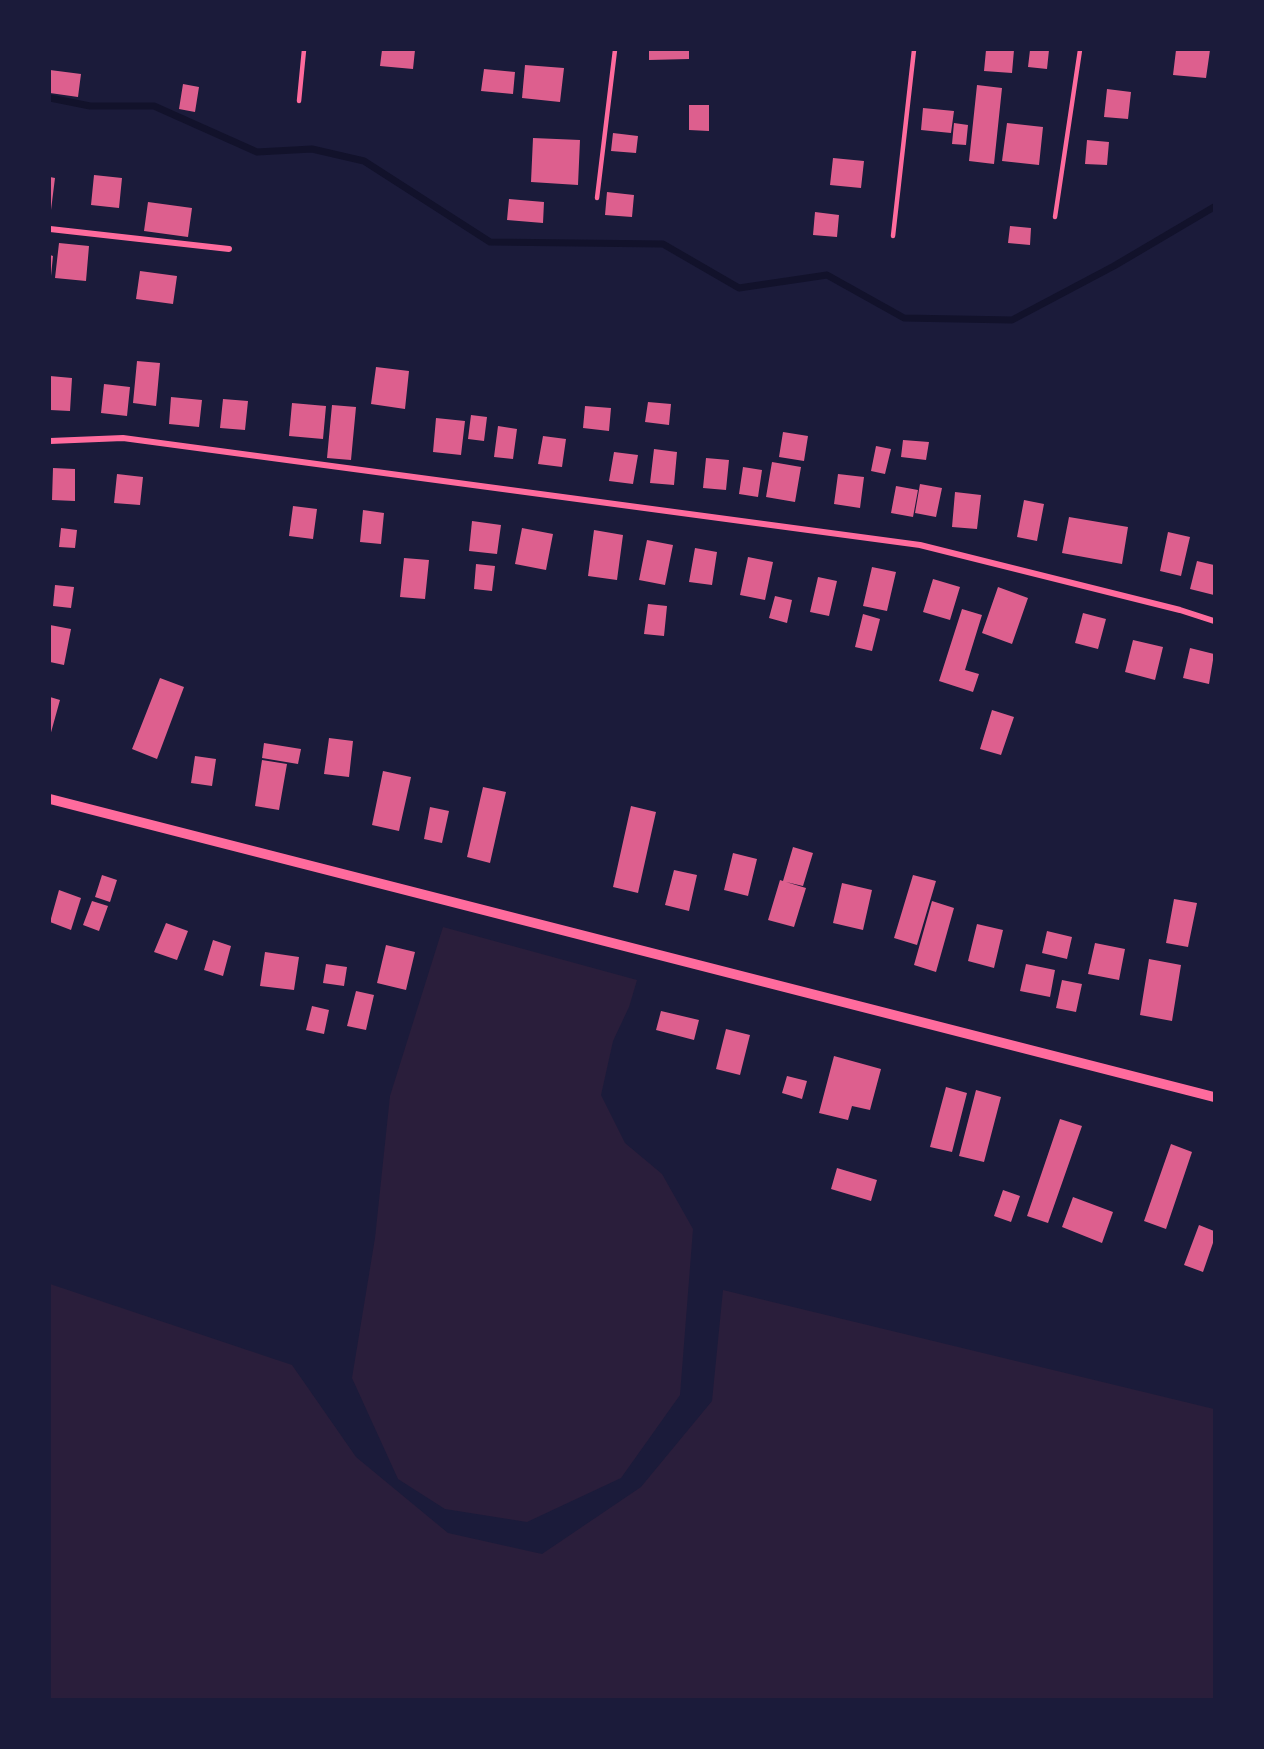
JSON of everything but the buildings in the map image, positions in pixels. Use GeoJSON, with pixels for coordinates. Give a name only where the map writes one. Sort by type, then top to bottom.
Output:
{"type":"FeatureCollection","features":[{"type":"Feature","properties":{"kind":"street"},"geometry":{"type":"LineString","coordinates":[[50,229],[229,249]]}},
{"type":"Feature","properties":{"kind":"street"},"geometry":{"type":"LineString","coordinates":[[50,441],[123,438],[920,545],[1180,610],[1215,621]]}},
{"type":"Feature","properties":{"kind":"street"},"geometry":{"type":"LineString","coordinates":[[50,799],[1215,1097]]}},
{"type":"Feature","properties":{"kind":"lane"},"geometry":{"type":"LineString","coordinates":[[299,101],[304,50]]}},
{"type":"Feature","properties":{"kind":"lane"},"geometry":{"type":"LineString","coordinates":[[597,198],[615,50]]}},
{"type":"Feature","properties":{"kind":"lane"},"geometry":{"type":"LineString","coordinates":[[892,236],[914,50]]}},
{"type":"Feature","properties":{"kind":"lane"},"geometry":{"type":"LineString","coordinates":[[1055,217],[1080,50]]}},
{"type":"Feature","properties":{"kind":"shaded area"},"geometry":{"type":"Polygon","coordinates":[[[443,927],[637,980],[629,1007],[613,1041],[601,1095],[625,1143],[662,1174],[693,1229],[680,1395],[621,1478],[527,1522],[445,1509],[398,1479],[352,1378],[375,1238],[390,1096],[443,927]]]}},
{"type":"Feature","properties":{"kind":"shaded area"},"geometry":{"type":"Polygon","coordinates":[[[50,1284],[292,1365],[356,1457],[448,1533],[542,1554],[641,1487],[712,1401],[723,1290],[1214,1409],[1214,1699],[50,1699],[50,1284]]]}},
{"type":"Feature","properties":{"kind":"waterway"},"geometry":{"type":"LineString","coordinates":[[50,98],[90,106],[154,106],[257,152],[312,149],[364,161],[490,242],[663,244],[739,288],[827,275],[904,318],[1012,320],[1114,266],[1214,207]]}}]}
